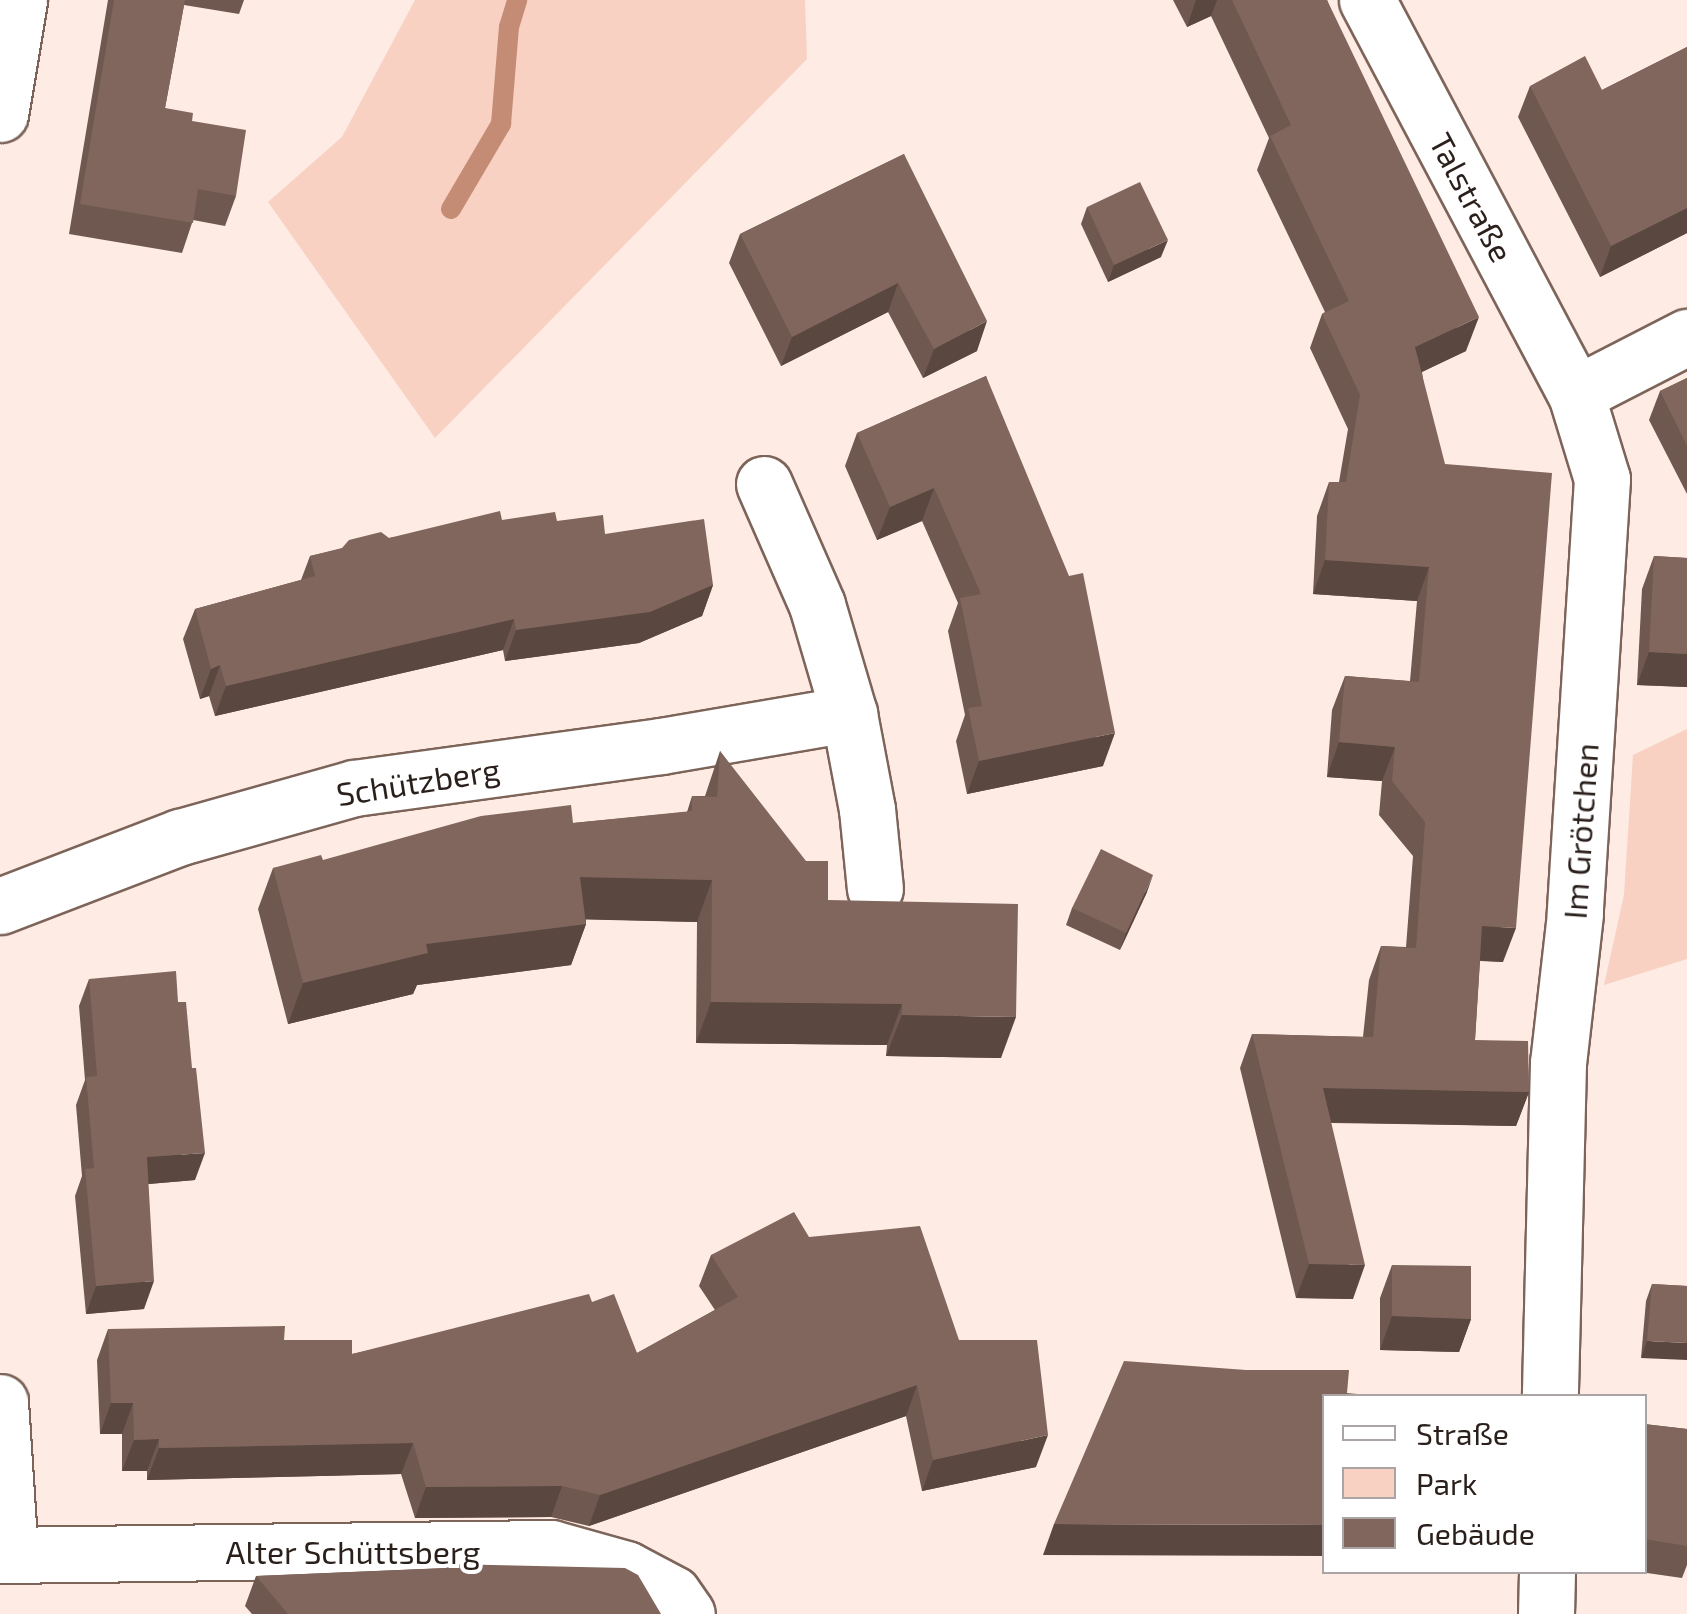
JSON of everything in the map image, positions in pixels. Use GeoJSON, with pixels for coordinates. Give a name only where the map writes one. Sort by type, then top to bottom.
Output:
{"type":"FeatureCollection","features":[{"type":"Feature","properties":{"kind":"street"},"geometry":{"type":"LineString","coordinates":[[0,114],[19,0]]}},
{"type":"Feature","properties":{"kind":"street","name":"Talstraße"},"geometry":{"type":"LineString","coordinates":[[1367,0],[1576,394]]}},
{"type":"Feature","properties":{"kind":"street"},"geometry":{"type":"LineString","coordinates":[[1576,394],[1687,338]]}},
{"type":"Feature","properties":{"kind":"street","name":"Im Grötchen"},"geometry":{"type":"LineString","coordinates":[[1550,1394],[1558,1063],[1575,914],[1602,479],[1576,394]]}},
{"type":"Feature","properties":{"kind":"street"},"geometry":{"type":"LineString","coordinates":[[764,484],[816,605],[850,714],[876,889]]}},
{"type":"Feature","properties":{"kind":"street","name":"Schützberg"},"geometry":{"type":"LineString","coordinates":[[0,906],[180,837],[354,788],[662,746],[850,714]]}},
{"type":"Feature","properties":{"kind":"street"},"geometry":{"type":"LineString","coordinates":[[0,1402],[5,1555]]}},
{"type":"Feature","properties":{"kind":"street","name":"Alter Schüttsberg"},"geometry":{"type":"LineString","coordinates":[[5,1555],[550,1548],[626,1569],[673,1594],[687,1614]]}},
{"type":"Feature","properties":{"kind":"street"},"geometry":{"type":"LineString","coordinates":[[1546,1614],[1547,1574]]}},
{"type":"Feature","properties":{"kind":"green space"},"geometry":{"type":"Polygon","coordinates":[[[415,0],[805,0],[807,59],[435,438],[268,202],[342,137],[415,0]]]}},
{"type":"Feature","properties":{"kind":"green space"},"geometry":{"type":"Polygon","coordinates":[[[1687,729],[1687,959],[1604,985],[1624,895],[1633,755],[1687,729]]]}},
{"type":"Feature","properties":{"kind":"building"},"geometry":{"type":"Polygon","coordinates":[[[114,0],[185,0],[165,108],[193,113],[192,121],[246,130],[236,196],[198,189],[193,223],[80,204],[114,0]]]}},
{"type":"Feature","properties":{"kind":"building"},"geometry":{"type":"Polygon","coordinates":[[[1232,0],[1327,0],[1479,317],[1415,347],[1445,464],[1552,473],[1516,928],[1482,926],[1475,1040],[1528,1041],[1529,1092],[1323,1088],[1365,1265],[1309,1264],[1252,1034],[1373,1037],[1381,946],[1416,948],[1425,822],[1392,781],[1395,747],[1339,742],[1345,676],[1419,682],[1429,567],[1325,560],[1329,482],[1346,482],[1360,395],[1322,314],[1349,301],[1270,136],[1291,125],[1232,0]]]}},
{"type":"Feature","properties":{"kind":"building"},"geometry":{"type":"Polygon","coordinates":[[[1687,47],[1687,208],[1611,246],[1530,86],[1585,56],[1602,90],[1687,47]]]}},
{"type":"Feature","properties":{"kind":"building"},"geometry":{"type":"Polygon","coordinates":[[[904,154],[987,321],[934,349],[898,283],[792,337],[740,234],[904,154]]]}},
{"type":"Feature","properties":{"kind":"building"},"geometry":{"type":"Polygon","coordinates":[[[1140,182],[1168,240],[1114,265],[1087,207],[1140,182]]]}},
{"type":"Feature","properties":{"kind":"building"},"geometry":{"type":"Polygon","coordinates":[[[986,376],[1069,576],[1083,573],[1115,733],[979,761],[968,708],[982,706],[960,598],[981,594],[934,488],[890,507],[857,433],[986,376]]]}},
{"type":"Feature","properties":{"kind":"building"},"geometry":{"type":"Polygon","coordinates":[[[1687,378],[1687,446],[1660,391],[1687,378]]]}},
{"type":"Feature","properties":{"kind":"building"},"geometry":{"type":"Polygon","coordinates":[[[500,511],[502,520],[555,512],[557,521],[603,515],[605,534],[704,519],[713,585],[650,612],[516,630],[514,619],[226,686],[220,665],[211,669],[195,609],[315,576],[310,556],[342,548],[349,540],[381,532],[389,538],[500,511]]]}},
{"type":"Feature","properties":{"kind":"building"},"geometry":{"type":"Polygon","coordinates":[[[1654,556],[1687,558],[1687,654],[1649,652],[1654,556]]]}},
{"type":"Feature","properties":{"kind":"building"},"geometry":{"type":"Polygon","coordinates":[[[720,751],[806,861],[828,861],[828,900],[1018,904],[1016,1017],[902,1015],[902,1004],[711,1002],[712,880],[580,877],[586,924],[426,944],[428,953],[303,983],[273,868],[321,855],[323,860],[481,816],[571,805],[573,823],[692,811],[692,796],[717,797],[720,751]]]}},
{"type":"Feature","properties":{"kind":"building"},"geometry":{"type":"Polygon","coordinates":[[[1101,849],[1153,875],[1126,933],[1072,908],[1101,849]]]}},
{"type":"Feature","properties":{"kind":"building"},"geometry":{"type":"Polygon","coordinates":[[[176,971],[178,1002],[186,1002],[205,1153],[147,1157],[154,1281],[96,1286],[85,1169],[94,1168],[86,1077],[97,1076],[89,979],[176,971]]]}},
{"type":"Feature","properties":{"kind":"building"},"geometry":{"type":"Polygon","coordinates":[[[794,1212],[809,1237],[920,1226],[959,1340],[1037,1340],[1048,1435],[933,1460],[917,1385],[600,1495],[562,1486],[426,1487],[413,1443],[159,1448],[159,1439],[134,1440],[133,1403],[111,1403],[108,1329],[285,1326],[284,1340],[352,1340],[352,1354],[589,1294],[592,1302],[614,1294],[637,1353],[738,1297],[711,1255],[794,1212]]]}},
{"type":"Feature","properties":{"kind":"building"},"geometry":{"type":"Polygon","coordinates":[[[1392,1265],[1471,1266],[1471,1319],[1392,1316],[1392,1265]]]}},
{"type":"Feature","properties":{"kind":"building"},"geometry":{"type":"Polygon","coordinates":[[[1652,1284],[1687,1286],[1687,1343],[1647,1341],[1652,1284]]]}},
{"type":"Feature","properties":{"kind":"building"},"geometry":{"type":"Polygon","coordinates":[[[1124,1361],[1246,1370],[1349,1370],[1347,1393],[1358,1394],[1322,1394],[1322,1525],[1054,1524],[1124,1361]]]}},
{"type":"Feature","properties":{"kind":"building"},"geometry":{"type":"Polygon","coordinates":[[[1647,1424],[1687,1429],[1687,1546],[1647,1539],[1647,1424]]]}},
{"type":"Feature","properties":{"kind":"building"},"geometry":{"type":"Polygon","coordinates":[[[448,1564],[625,1568],[638,1575],[661,1614],[288,1614],[256,1576],[449,1568],[448,1564]]]}},
{"type":"Feature","properties":{"kind":"waterway"},"geometry":{"type":"LineString","coordinates":[[451,209],[501,124],[509,27],[517,0]]}}]}
